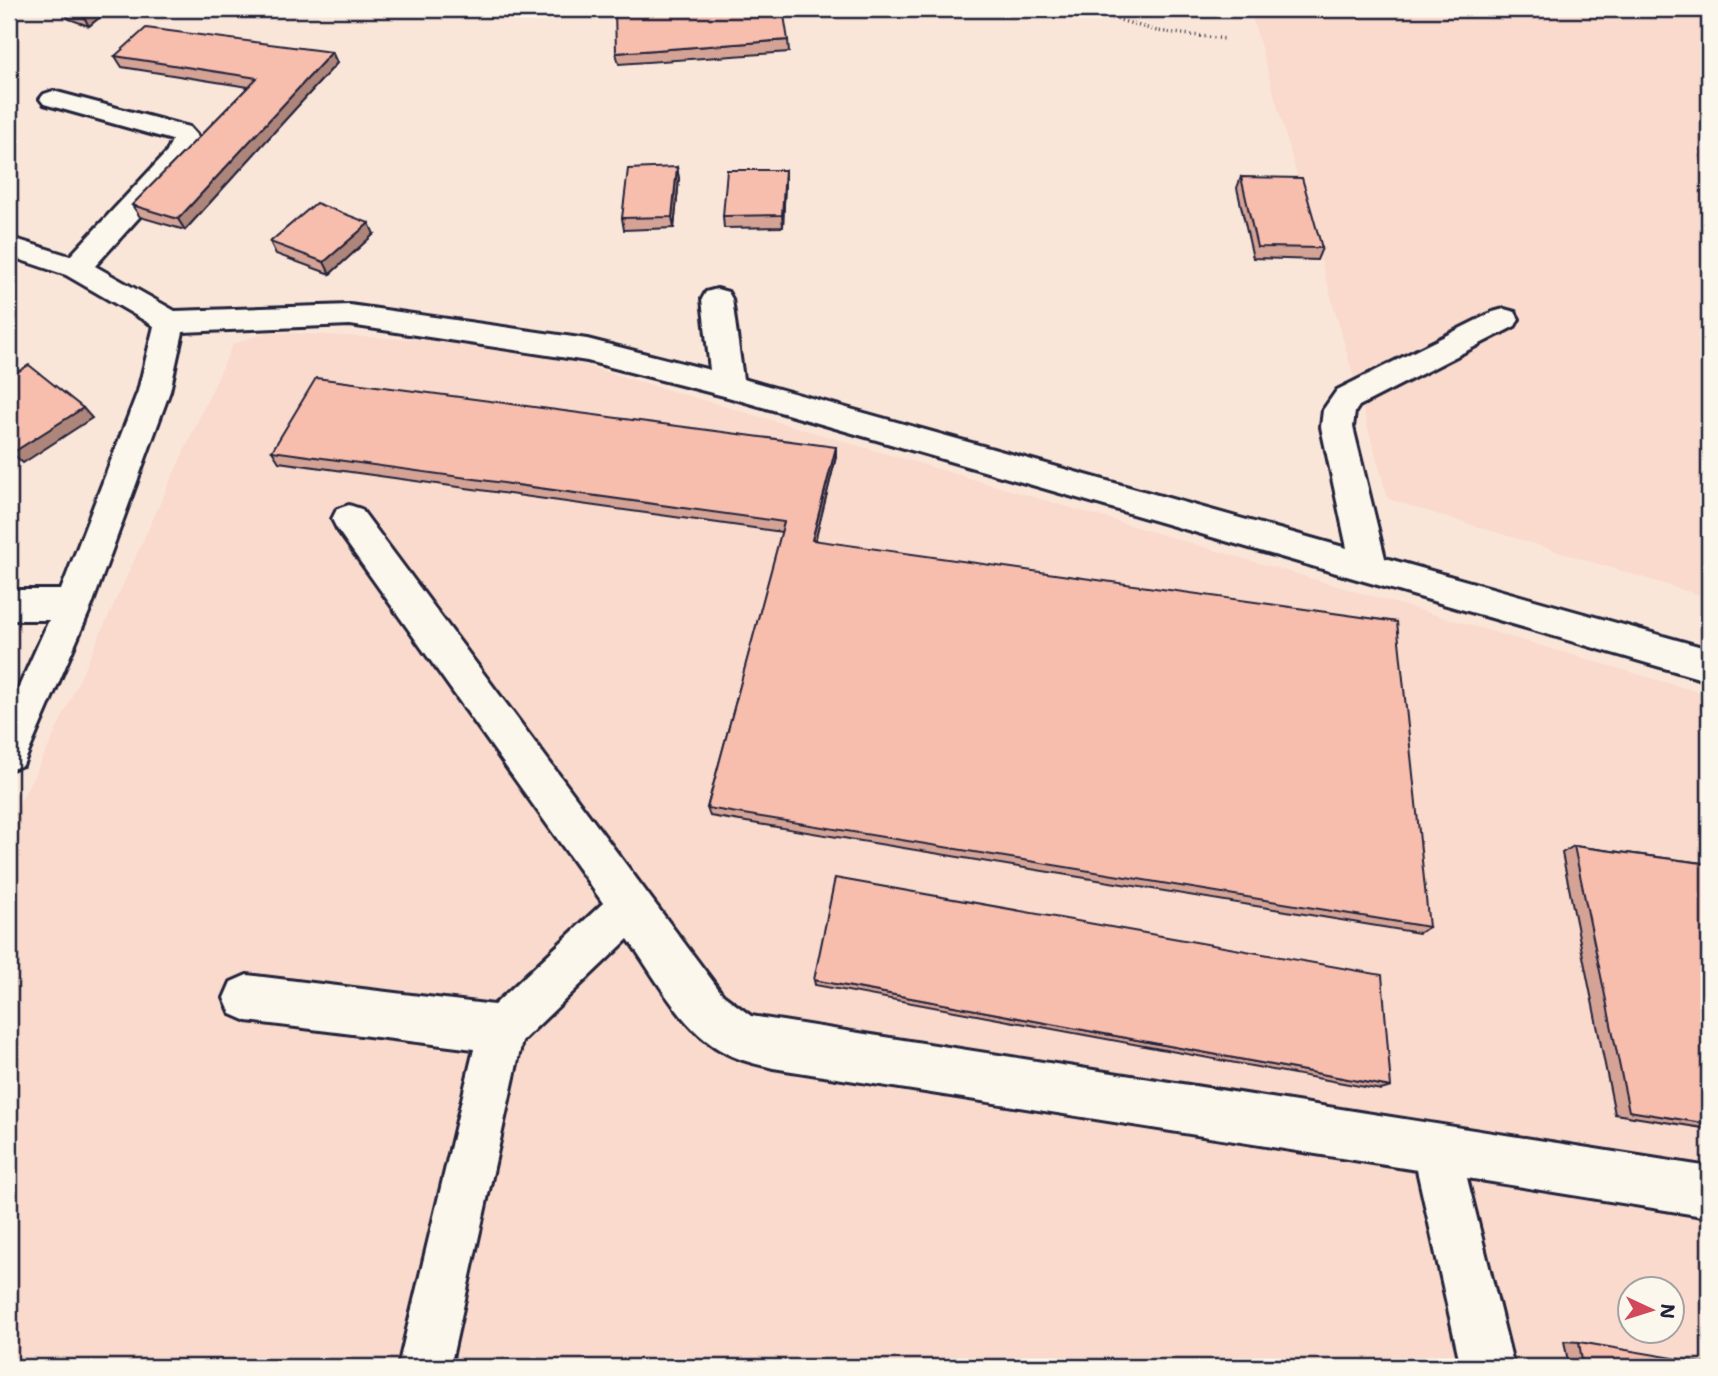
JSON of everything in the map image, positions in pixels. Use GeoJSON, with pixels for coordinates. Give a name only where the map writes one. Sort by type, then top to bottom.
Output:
{"type":"FeatureCollection","features":[{"type":"Feature","properties":{"kind":"street"},"geometry":{"type":"LineString","coordinates":[[53,99],[180,133],[186,138],[180,155],[76,268]]}},
{"type":"Feature","properties":{"kind":"street"},"geometry":{"type":"LineString","coordinates":[[9,246],[76,268],[170,322],[268,316],[350,316],[587,350],[728,386],[1709,665]]}},
{"type":"Feature","properties":{"kind":"street"},"geometry":{"type":"LineString","coordinates":[[9,272],[40,256]]}},
{"type":"Feature","properties":{"kind":"street"},"geometry":{"type":"LineString","coordinates":[[716,299],[728,386]]}},
{"type":"Feature","properties":{"kind":"street"},"geometry":{"type":"LineString","coordinates":[[1369,567],[1337,427],[1339,410],[1348,398],[1504,319]]}},
{"type":"Feature","properties":{"kind":"street"},"geometry":{"type":"LineString","coordinates":[[9,751],[74,604],[155,391],[170,322]]}},
{"type":"Feature","properties":{"kind":"street"},"geometry":{"type":"LineString","coordinates":[[349,519],[707,1011],[740,1036],[786,1048],[1709,1192]]}},
{"type":"Feature","properties":{"kind":"street"},"geometry":{"type":"LineString","coordinates":[[9,605],[74,604]]}},
{"type":"Feature","properties":{"kind":"street"},"geometry":{"type":"LineString","coordinates":[[424,1367],[502,1029],[630,906]]}},
{"type":"Feature","properties":{"kind":"street"},"geometry":{"type":"LineString","coordinates":[[247,998],[502,1029]]}},
{"type":"Feature","properties":{"kind":"street"},"geometry":{"type":"LineString","coordinates":[[1436,1149],[1487,1367]]}},
{"type":"Feature","properties":{"kind":"path"},"geometry":{"type":"LineString","coordinates":[[1082,9],[1157,31],[1226,39]]}},
{"type":"Feature","properties":{"kind":"shaded area"},"geometry":{"type":"Polygon","coordinates":[[[1250,9],[1709,9],[1709,598],[1388,499],[1250,9]]]}},
{"type":"Feature","properties":{"kind":"shaded area"},"geometry":{"type":"Polygon","coordinates":[[[268,332],[426,340],[573,362],[1709,695],[1709,1367],[9,1367],[9,824],[50,744],[233,344],[268,332]]]}},
{"type":"Feature","properties":{"kind":"building"},"geometry":{"type":"Polygon","coordinates":[[[65,9],[89,9],[82,14],[65,9]]]}},
{"type":"Feature","properties":{"kind":"building"},"geometry":{"type":"Polygon","coordinates":[[[783,9],[788,40],[616,53],[615,10],[783,9]]]}},
{"type":"Feature","properties":{"kind":"building"},"geometry":{"type":"Polygon","coordinates":[[[146,28],[332,52],[178,219],[132,205],[257,78],[115,56],[146,28]]]}},
{"type":"Feature","properties":{"kind":"building"},"geometry":{"type":"Polygon","coordinates":[[[677,167],[672,217],[622,218],[628,169],[677,167]]]}},
{"type":"Feature","properties":{"kind":"building"},"geometry":{"type":"Polygon","coordinates":[[[727,170],[785,170],[782,215],[723,216],[727,170]]]}},
{"type":"Feature","properties":{"kind":"building"},"geometry":{"type":"Polygon","coordinates":[[[1241,177],[1302,178],[1322,248],[1257,247],[1241,177]]]}},
{"type":"Feature","properties":{"kind":"building"},"geometry":{"type":"Polygon","coordinates":[[[316,203],[369,223],[324,262],[270,242],[316,203]]]}},
{"type":"Feature","properties":{"kind":"building"},"geometry":{"type":"Polygon","coordinates":[[[29,365],[83,408],[12,453],[9,450],[9,377],[29,365]]]}},
{"type":"Feature","properties":{"kind":"building"},"geometry":{"type":"Polygon","coordinates":[[[316,378],[836,447],[812,540],[1397,622],[1429,927],[707,808],[784,522],[272,451],[316,378]]]}},
{"type":"Feature","properties":{"kind":"building"},"geometry":{"type":"Polygon","coordinates":[[[1574,846],[1709,864],[1709,1124],[1629,1111],[1574,846]]]}},
{"type":"Feature","properties":{"kind":"building"},"geometry":{"type":"Polygon","coordinates":[[[835,878],[1382,975],[1391,1087],[814,980],[835,878]]]}},
{"type":"Feature","properties":{"kind":"building"},"geometry":{"type":"Polygon","coordinates":[[[1579,1342],[1709,1364],[1709,1367],[1583,1367],[1579,1342]]]}}]}
